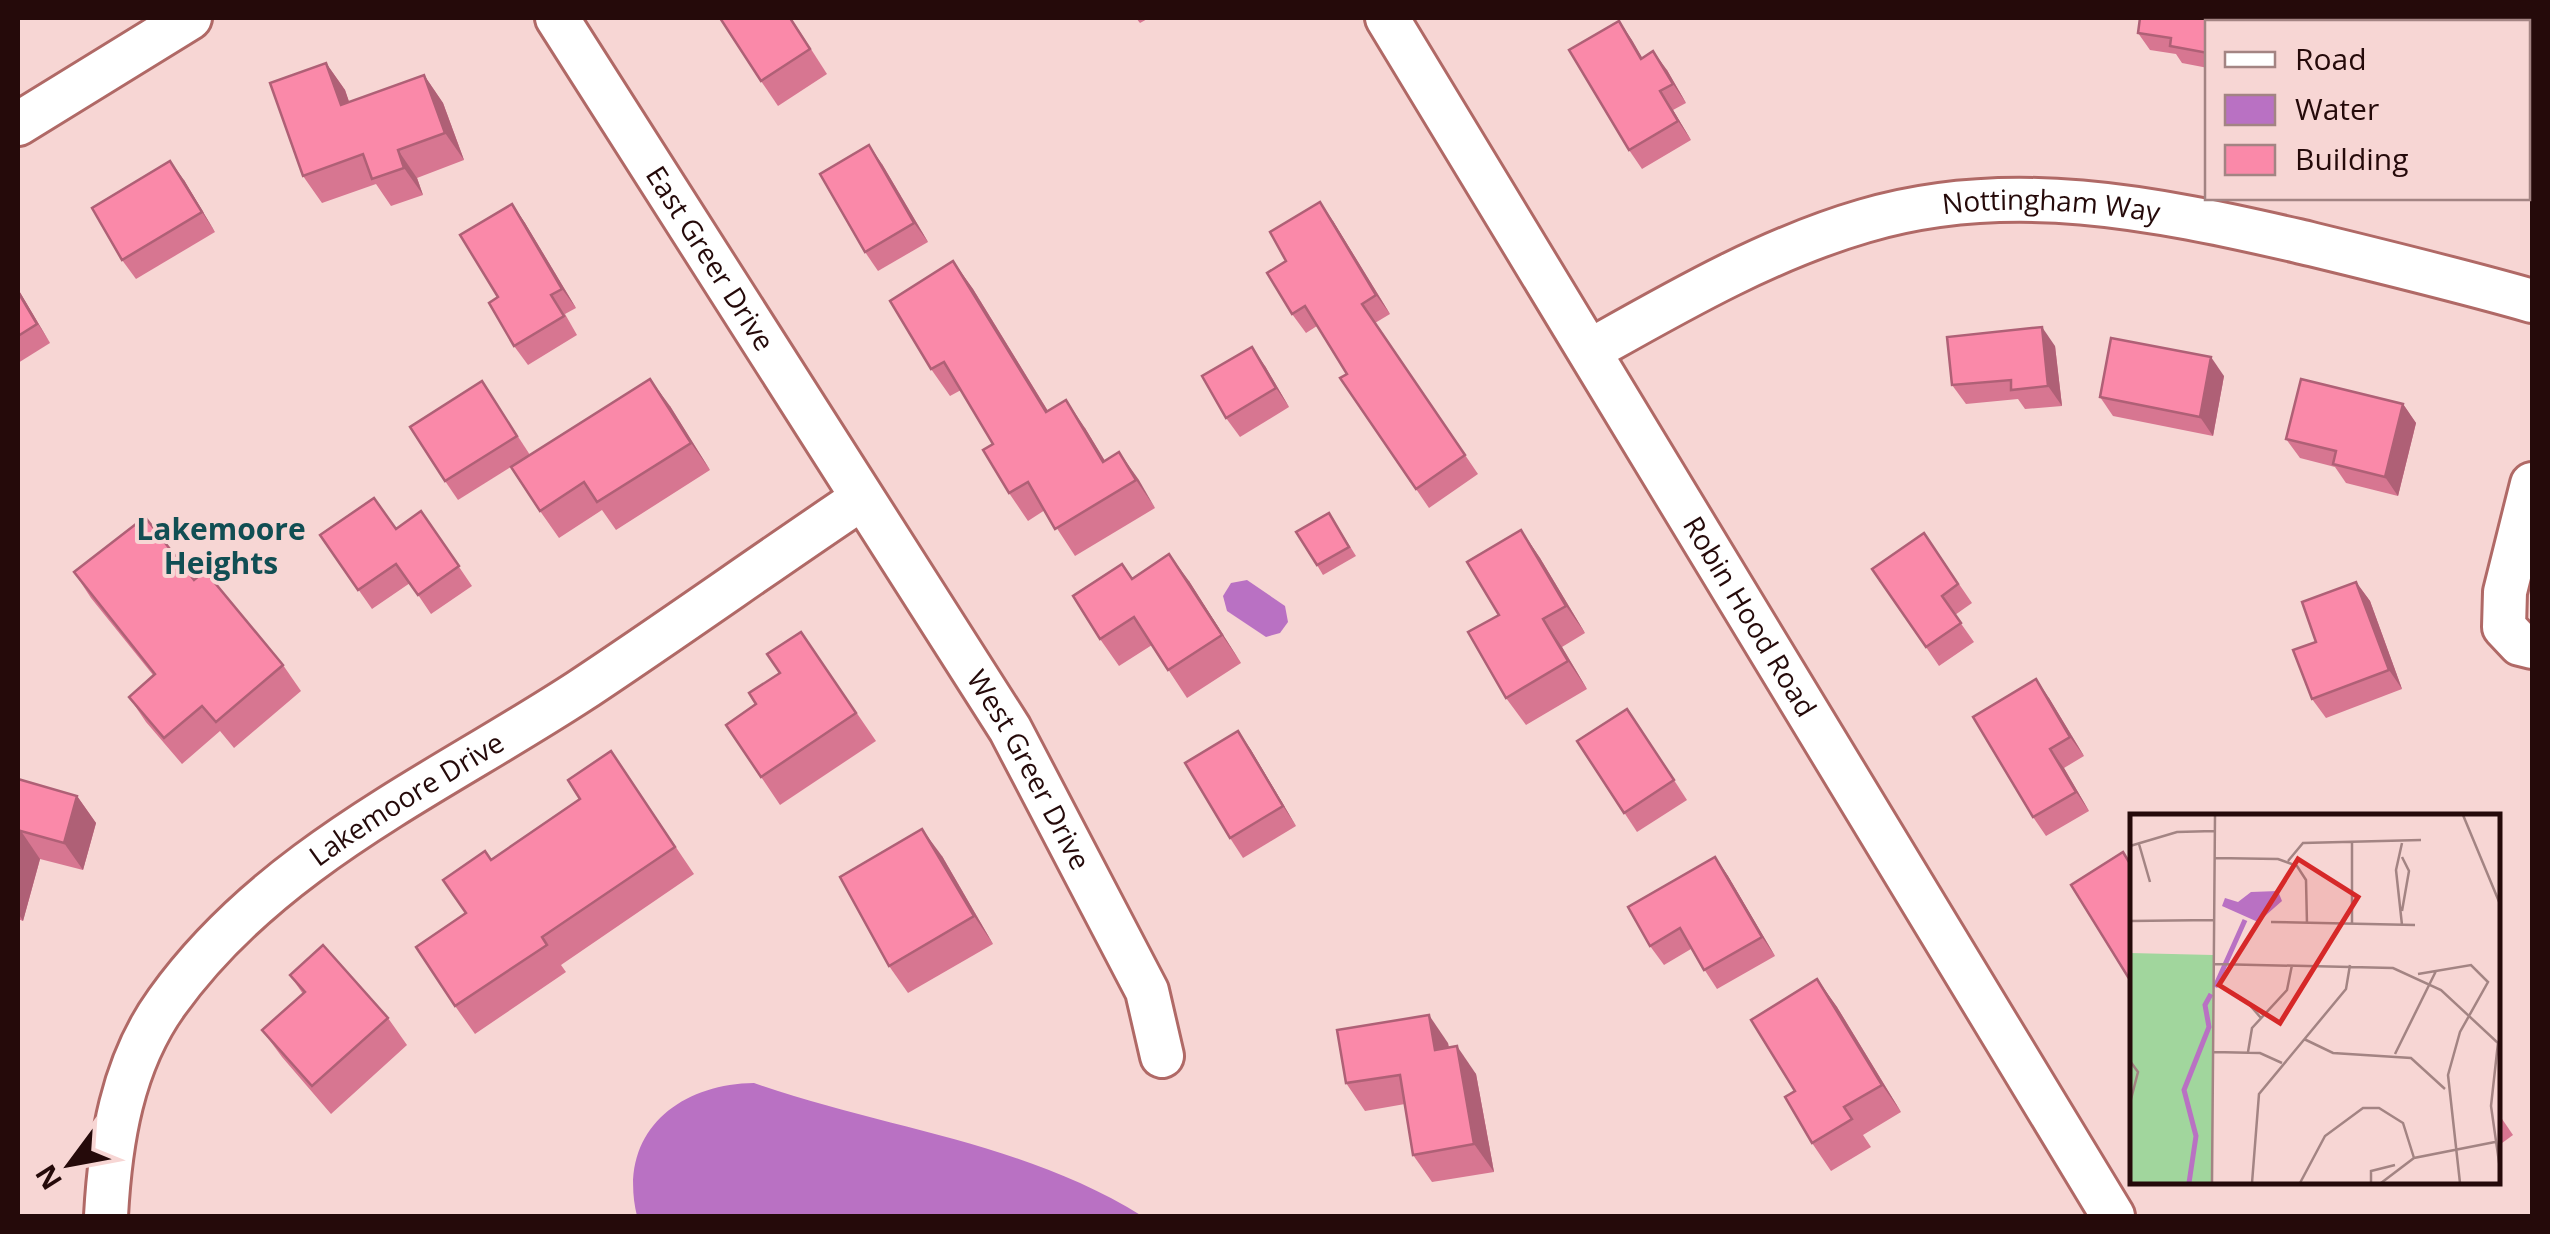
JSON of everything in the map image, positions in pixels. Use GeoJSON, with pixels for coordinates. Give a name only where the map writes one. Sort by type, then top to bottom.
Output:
{"type":"FeatureCollection","features":[{"type":"Feature","properties":{"kind":"street"},"geometry":{"type":"LineString","coordinates":[[18,124],[190,18]]}},
{"type":"Feature","properties":{"kind":"street","name":"East Greer Drive"},"geometry":{"type":"LineString","coordinates":[[556,18],[861,498]]}},
{"type":"Feature","properties":{"kind":"street","name":"Robin Hood Road"},"geometry":{"type":"LineString","coordinates":[[1387,18],[2114,1216]]}},
{"type":"Feature","properties":{"kind":"street","name":"Nottingham Way"},"geometry":{"type":"LineString","coordinates":[[1591,350],[1745,268],[1863,221],[1930,206],[2002,198],[2079,201],[2176,213],[2428,271],[2532,301]]}},
{"type":"Feature","properties":{"kind":"street"},"geometry":{"type":"LineString","coordinates":[[2532,484],[2505,592],[2504,627],[2520,644],[2532,647]]}},
{"type":"Feature","properties":{"kind":"street","name":"West Greer Drive"},"geometry":{"type":"LineString","coordinates":[[861,498],[1010,728],[1147,992],[1162,1056]]}},
{"type":"Feature","properties":{"kind":"street","name":"Lakemoore Drive"},"geometry":{"type":"LineString","coordinates":[[106,1216],[124,1086],[165,1003],[232,926],[308,860],[580,691],[861,498]]}},
{"type":"Feature","properties":{"kind":"water"},"geometry":{"type":"Polygon","coordinates":[[[1247,580],[1285,606],[1288,622],[1280,633],[1266,637],[1227,611],[1223,596],[1231,583],[1247,580]]]}},
{"type":"Feature","properties":{"kind":"water"},"geometry":{"type":"Polygon","coordinates":[[[754,1083],[1001,1153],[1096,1191],[1142,1216],[637,1216],[633,1187],[636,1161],[645,1138],[659,1119],[700,1093],[754,1083]]]}},
{"type":"Feature","properties":{"kind":"building"},"geometry":{"type":"Polygon","coordinates":[[[720,18],[790,18],[810,49],[761,81],[720,18]]]}},
{"type":"Feature","properties":{"kind":"building"},"geometry":{"type":"Polygon","coordinates":[[[2140,18],[2286,18],[2205,20],[2205,52],[2170,46],[2171,38],[2138,33],[2140,18]]]}},
{"type":"Feature","properties":{"kind":"building"},"geometry":{"type":"Polygon","coordinates":[[[1619,21],[1641,59],[1653,51],[1673,84],[1660,91],[1678,121],[1629,150],[1569,50],[1619,21]]]}},
{"type":"Feature","properties":{"kind":"building"},"geometry":{"type":"Polygon","coordinates":[[[326,63],[341,105],[424,75],[445,133],[398,150],[404,168],[372,179],[363,154],[303,176],[270,83],[326,63]]]}},
{"type":"Feature","properties":{"kind":"building"},"geometry":{"type":"Polygon","coordinates":[[[869,145],[914,223],[865,252],[820,174],[869,145]]]}},
{"type":"Feature","properties":{"kind":"building"},"geometry":{"type":"Polygon","coordinates":[[[170,161],[202,212],[122,260],[92,208],[170,161]]]}},
{"type":"Feature","properties":{"kind":"building"},"geometry":{"type":"Polygon","coordinates":[[[1320,202],[1376,295],[1362,304],[1465,455],[1416,489],[1340,378],[1347,374],[1305,306],[1292,314],[1267,273],[1286,261],[1270,232],[1320,202]]]}},
{"type":"Feature","properties":{"kind":"building"},"geometry":{"type":"Polygon","coordinates":[[[512,204],[562,289],[551,295],[564,316],[514,346],[489,303],[498,297],[460,235],[512,204]]]}},
{"type":"Feature","properties":{"kind":"building"},"geometry":{"type":"Polygon","coordinates":[[[953,261],[1046,412],[1066,400],[1103,462],[1119,452],[1136,480],[1055,529],[1028,482],[1009,493],[983,450],[993,444],[944,362],[931,369],[890,301],[953,261]]]}},
{"type":"Feature","properties":{"kind":"building"},"geometry":{"type":"Polygon","coordinates":[[[18,292],[37,324],[18,336],[18,292]]]}},
{"type":"Feature","properties":{"kind":"building"},"geometry":{"type":"Polygon","coordinates":[[[2042,327],[2048,386],[2011,390],[2011,380],[1952,385],[1947,337],[2042,327]]]}},
{"type":"Feature","properties":{"kind":"building"},"geometry":{"type":"Polygon","coordinates":[[[2111,338],[2211,357],[2200,417],[2100,397],[2111,338]]]}},
{"type":"Feature","properties":{"kind":"building"},"geometry":{"type":"Polygon","coordinates":[[[1252,347],[1276,388],[1226,418],[1202,376],[1252,347]]]}},
{"type":"Feature","properties":{"kind":"building"},"geometry":{"type":"Polygon","coordinates":[[[650,379],[691,443],[597,502],[584,482],[540,511],[511,467],[650,379]]]}},
{"type":"Feature","properties":{"kind":"building"},"geometry":{"type":"Polygon","coordinates":[[[2301,379],[2403,404],[2385,477],[2333,464],[2336,451],[2286,439],[2301,379]]]}},
{"type":"Feature","properties":{"kind":"building"},"geometry":{"type":"Polygon","coordinates":[[[482,381],[517,436],[445,481],[410,427],[482,381]]]}},
{"type":"Feature","properties":{"kind":"building"},"geometry":{"type":"Polygon","coordinates":[[[374,498],[396,529],[421,511],[459,566],[418,595],[396,564],[358,590],[320,535],[374,498]]]}},
{"type":"Feature","properties":{"kind":"building"},"geometry":{"type":"Polygon","coordinates":[[[1329,513],[1349,547],[1317,565],[1296,532],[1329,513]]]}},
{"type":"Feature","properties":{"kind":"building"},"geometry":{"type":"Polygon","coordinates":[[[145,517],[194,580],[205,571],[283,665],[216,722],[202,706],[164,738],[129,697],[155,674],[74,572],[145,517]]]}},
{"type":"Feature","properties":{"kind":"building"},"geometry":{"type":"Polygon","coordinates":[[[1521,530],[1566,606],[1543,619],[1568,661],[1506,698],[1468,632],[1499,615],[1467,562],[1521,530]]]}},
{"type":"Feature","properties":{"kind":"building"},"geometry":{"type":"Polygon","coordinates":[[[1924,533],[1958,584],[1942,596],[1961,623],[1926,647],[1872,569],[1924,533]]]}},
{"type":"Feature","properties":{"kind":"building"},"geometry":{"type":"Polygon","coordinates":[[[1169,554],[1222,635],[1168,670],[1134,617],[1100,639],[1073,596],[1122,564],[1132,579],[1169,554]]]}},
{"type":"Feature","properties":{"kind":"building"},"geometry":{"type":"Polygon","coordinates":[[[2356,582],[2389,670],[2312,699],[2293,650],[2316,642],[2302,602],[2356,582]]]}},
{"type":"Feature","properties":{"kind":"building"},"geometry":{"type":"Polygon","coordinates":[[[801,632],[856,713],[761,777],[726,725],[756,704],[749,693],[780,673],[767,654],[801,632]]]}},
{"type":"Feature","properties":{"kind":"building"},"geometry":{"type":"Polygon","coordinates":[[[2036,679],[2070,737],[2050,749],[2076,792],[2033,817],[1973,717],[2036,679]]]}},
{"type":"Feature","properties":{"kind":"building"},"geometry":{"type":"Polygon","coordinates":[[[1627,709],[1674,780],[1624,813],[1577,741],[1627,709]]]}},
{"type":"Feature","properties":{"kind":"building"},"geometry":{"type":"Polygon","coordinates":[[[1238,731],[1283,806],[1230,838],[1185,763],[1238,731]]]}},
{"type":"Feature","properties":{"kind":"building"},"geometry":{"type":"Polygon","coordinates":[[[611,751],[675,847],[542,937],[547,945],[455,1006],[416,947],[466,913],[443,880],[485,851],[491,860],[580,799],[568,780],[611,751]]]}},
{"type":"Feature","properties":{"kind":"building"},"geometry":{"type":"Polygon","coordinates":[[[18,779],[77,796],[64,843],[21,831],[18,842],[18,779]]]}},
{"type":"Feature","properties":{"kind":"building"},"geometry":{"type":"Polygon","coordinates":[[[922,829],[974,916],[889,966],[840,877],[922,829]]]}},
{"type":"Feature","properties":{"kind":"building"},"geometry":{"type":"Polygon","coordinates":[[[2123,852],[2130,864],[2128,977],[2071,885],[2123,852]]]}},
{"type":"Feature","properties":{"kind":"building"},"geometry":{"type":"Polygon","coordinates":[[[1715,857],[1762,937],[1704,970],[1680,928],[1650,946],[1628,907],[1715,857]]]}},
{"type":"Feature","properties":{"kind":"building"},"geometry":{"type":"Polygon","coordinates":[[[323,945],[388,1018],[312,1086],[262,1030],[305,992],[290,975],[323,945]]]}},
{"type":"Feature","properties":{"kind":"building"},"geometry":{"type":"Polygon","coordinates":[[[1817,979],[1882,1085],[1844,1107],[1852,1119],[1812,1143],[1785,1097],[1795,1091],[1751,1020],[1817,979]]]}},
{"type":"Feature","properties":{"kind":"building"},"geometry":{"type":"Polygon","coordinates":[[[1429,1015],[1435,1050],[1457,1046],[1474,1144],[1413,1155],[1400,1075],[1346,1083],[1337,1030],[1429,1015]]]}},
{"type":"Feature","properties":{"kind":"district","name":"Lakemoore Heights"},"geometry":{"type":"Point","coordinates":[221,547]}}]}
